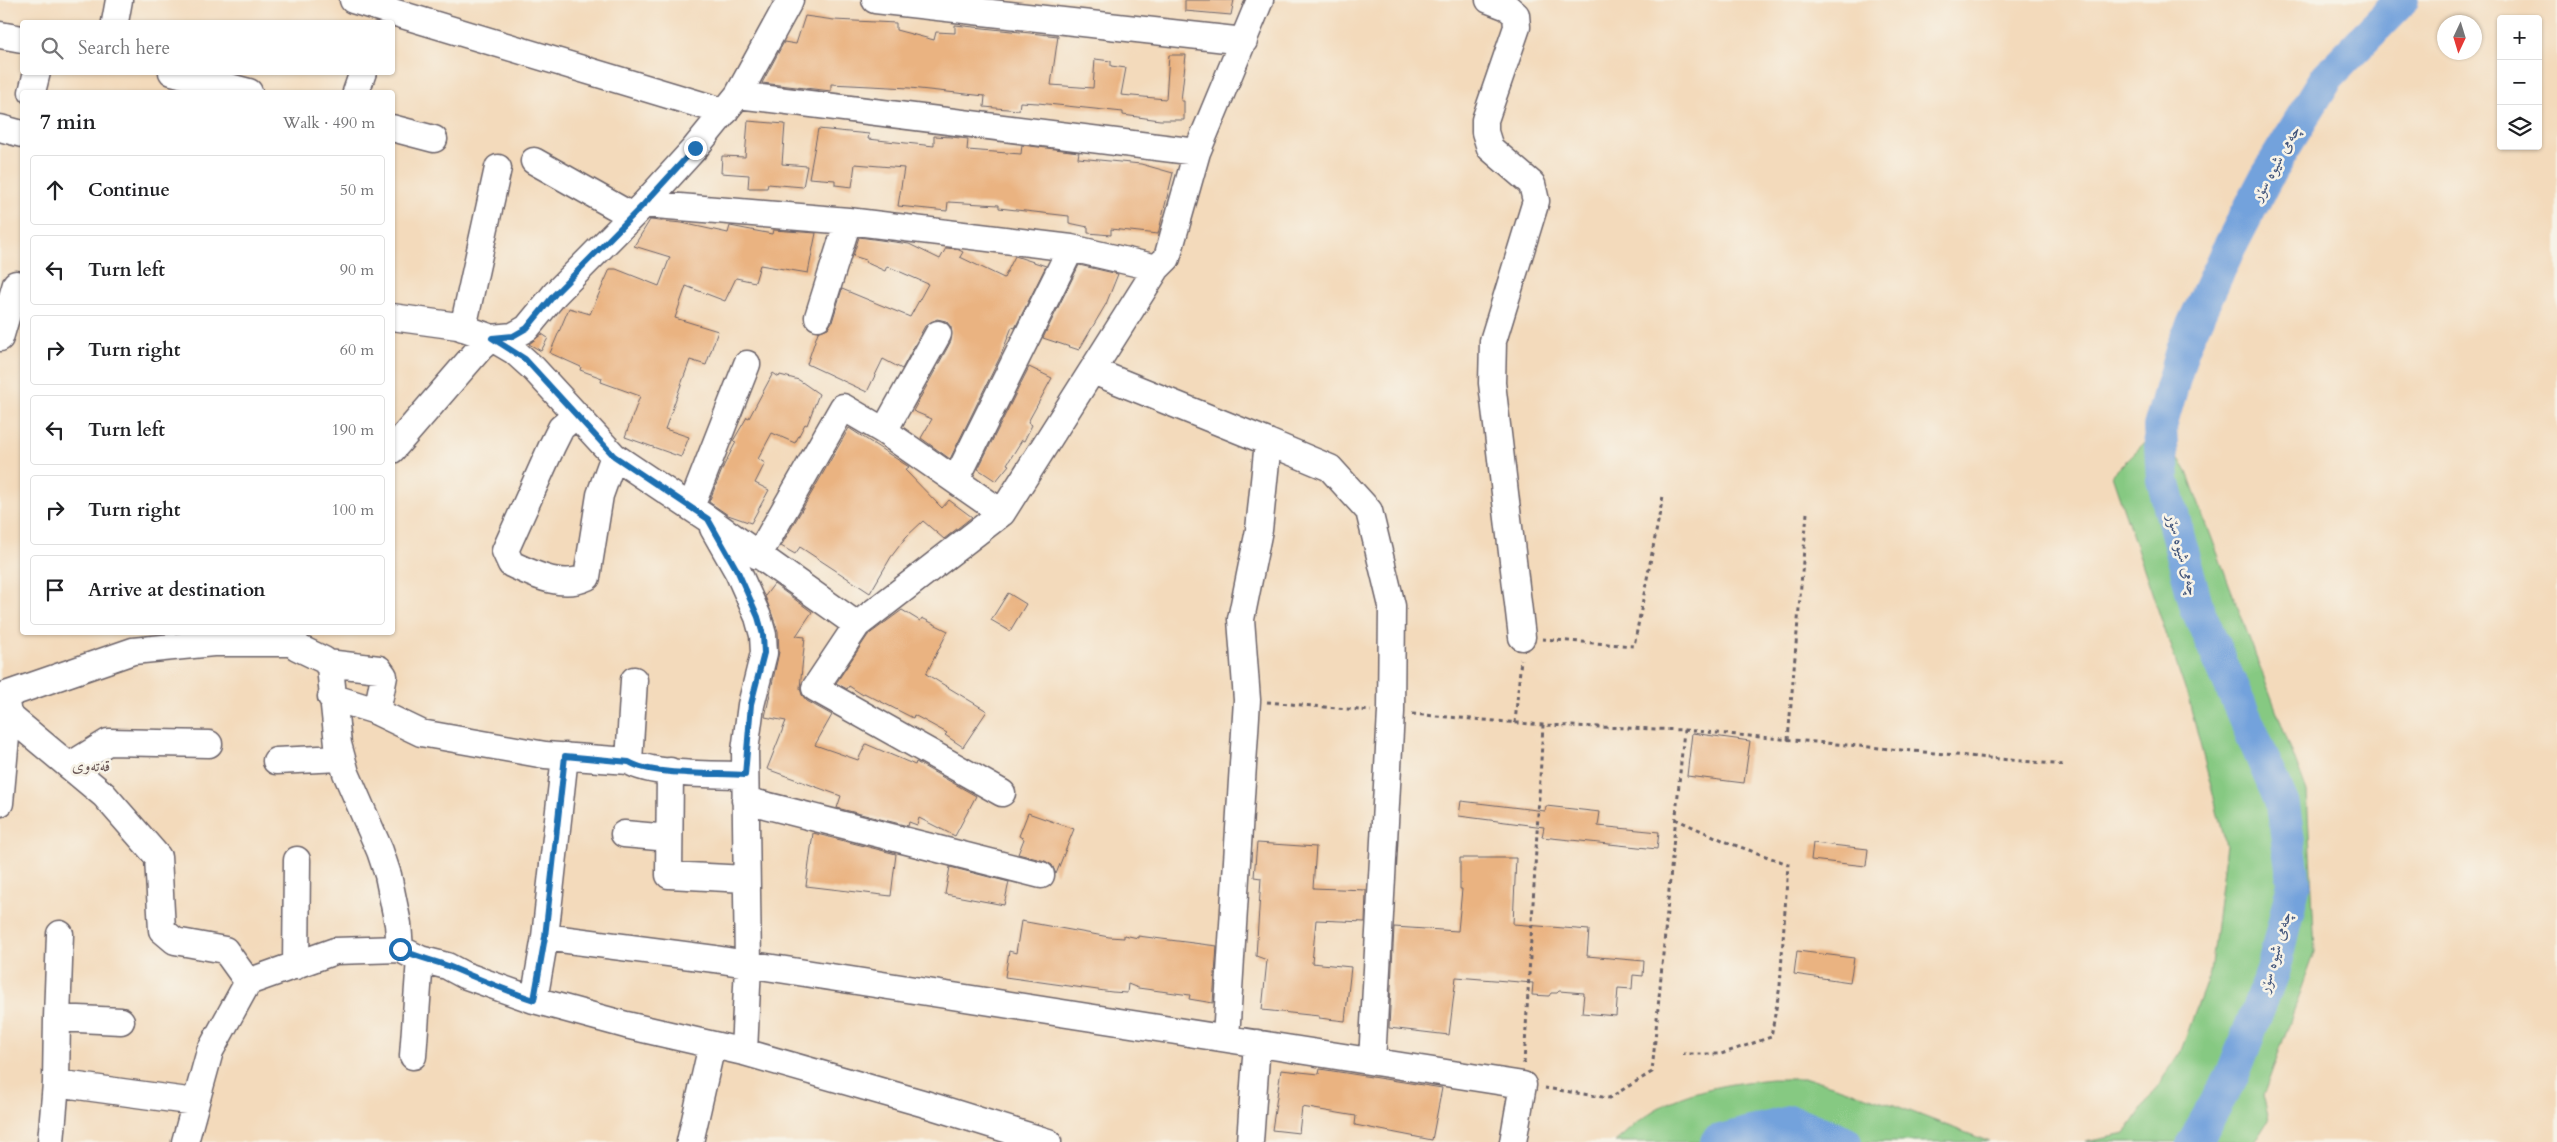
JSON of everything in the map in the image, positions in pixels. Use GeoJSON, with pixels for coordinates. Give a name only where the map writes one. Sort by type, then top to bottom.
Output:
{"type":"FeatureCollection","features":[{"type":"Feature","properties":{"kind":"street"},"geometry":{"type":"LineString","coordinates":[[115,20],[119,0]]}},
{"type":"Feature","properties":{"kind":"street"},"geometry":{"type":"LineString","coordinates":[[353,0],[381,17]]}},
{"type":"Feature","properties":{"kind":"street"},"geometry":{"type":"LineString","coordinates":[[875,0],[1244,41]]}},
{"type":"Feature","properties":{"kind":"street"},"geometry":{"type":"LineString","coordinates":[[1002,793],[816,688],[857,626],[1002,513],[1093,372],[1157,268],[1167,258],[1197,152],[1260,0]]}},
{"type":"Feature","properties":{"kind":"street"},"geometry":{"type":"LineString","coordinates":[[1489,0],[1507,7],[1516,15],[1517,27],[1485,120],[1485,132],[1490,148],[1532,184],[1536,201],[1493,341],[1492,383],[1522,637]]}},
{"type":"Feature","properties":{"kind":"street"},"geometry":{"type":"LineString","coordinates":[[395,447],[481,347],[492,338],[513,336],[527,328],[555,294],[638,210],[732,104],[785,1]]}},
{"type":"Feature","properties":{"kind":"street"},"geometry":{"type":"LineString","coordinates":[[395,20],[732,104],[1197,152]]}},
{"type":"Feature","properties":{"kind":"street"},"geometry":{"type":"LineString","coordinates":[[0,35],[20,38]]}},
{"type":"Feature","properties":{"kind":"street"},"geometry":{"type":"LineString","coordinates":[[32,90],[36,75]]}},
{"type":"Feature","properties":{"kind":"street"},"geometry":{"type":"LineString","coordinates":[[184,75],[241,90]]}},
{"type":"Feature","properties":{"kind":"street"},"geometry":{"type":"LineString","coordinates":[[357,90],[362,75]]}},
{"type":"Feature","properties":{"kind":"street"},"geometry":{"type":"LineString","coordinates":[[0,128],[20,133]]}},
{"type":"Feature","properties":{"kind":"street"},"geometry":{"type":"LineString","coordinates":[[395,129],[434,139]]}},
{"type":"Feature","properties":{"kind":"street"},"geometry":{"type":"LineString","coordinates":[[534,161],[638,210],[848,222],[1071,248],[1157,268]]}},
{"type":"Feature","properties":{"kind":"street"},"geometry":{"type":"LineString","coordinates":[[463,328],[498,168]]}},
{"type":"Feature","properties":{"kind":"street"},"geometry":{"type":"LineString","coordinates":[[818,317],[848,222]]}},
{"type":"Feature","properties":{"kind":"street"},"geometry":{"type":"LineString","coordinates":[[956,480],[1071,248]]}},
{"type":"Feature","properties":{"kind":"street"},"geometry":{"type":"LineString","coordinates":[[0,338],[13,284]]}},
{"type":"Feature","properties":{"kind":"street"},"geometry":{"type":"LineString","coordinates":[[395,317],[431,321],[463,328],[492,338],[525,359],[575,416],[614,456],[699,513],[857,626]]}},
{"type":"Feature","properties":{"kind":"street"},"geometry":{"type":"LineString","coordinates":[[884,431],[938,334]]}},
{"type":"Feature","properties":{"kind":"street"},"geometry":{"type":"LineString","coordinates":[[699,513],[747,364]]}},
{"type":"Feature","properties":{"kind":"street"},"geometry":{"type":"LineString","coordinates":[[1093,372],[1330,468],[1369,511],[1392,606],[1391,712],[1372,1061]]}},
{"type":"Feature","properties":{"kind":"street"},"geometry":{"type":"LineString","coordinates":[[758,556],[843,407],[884,431],[1002,513]]}},
{"type":"Feature","properties":{"kind":"street"},"geometry":{"type":"LineString","coordinates":[[575,416],[561,428],[524,506],[505,551],[511,564],[554,580],[577,582],[587,577],[600,495],[614,456]]}},
{"type":"Feature","properties":{"kind":"street"},"geometry":{"type":"LineString","coordinates":[[1226,1038],[1246,700],[1241,619],[1259,530],[1268,442]]}},
{"type":"Feature","properties":{"kind":"street"},"geometry":{"type":"LineString","coordinates":[[699,513],[738,572],[758,617],[763,635],[764,653],[751,704],[745,788],[748,965],[744,1052]]}},
{"type":"Feature","properties":{"kind":"street"},"geometry":{"type":"LineString","coordinates":[[4,703],[131,642],[213,643],[290,636],[302,650],[327,663],[379,669],[383,672],[378,712]]}},
{"type":"Feature","properties":{"kind":"street"},"geometry":{"type":"LineString","coordinates":[[327,663],[331,672],[331,697],[342,758],[380,850],[410,954],[413,1056]]}},
{"type":"Feature","properties":{"kind":"street"},"geometry":{"type":"LineString","coordinates":[[629,762],[634,680]]}},
{"type":"Feature","properties":{"kind":"street"},"geometry":{"type":"LineString","coordinates":[[331,697],[378,712],[421,733],[545,755],[629,762],[637,766],[670,771],[745,788],[1041,875]]}},
{"type":"Feature","properties":{"kind":"street"},"geometry":{"type":"LineString","coordinates":[[4,703],[69,766],[104,795],[158,857],[162,930],[175,941],[225,950],[248,982]]}},
{"type":"Feature","properties":{"kind":"street"},"geometry":{"type":"LineString","coordinates":[[0,803],[4,703]]}},
{"type":"Feature","properties":{"kind":"street"},"geometry":{"type":"LineString","coordinates":[[69,766],[108,742],[209,744]]}},
{"type":"Feature","properties":{"kind":"street"},"geometry":{"type":"LineString","coordinates":[[534,1000],[545,937],[565,756]]}},
{"type":"Feature","properties":{"kind":"street"},"geometry":{"type":"LineString","coordinates":[[276,761],[342,758]]}},
{"type":"Feature","properties":{"kind":"street"},"geometry":{"type":"LineString","coordinates":[[670,771],[669,876],[746,879]]}},
{"type":"Feature","properties":{"kind":"street"},"geometry":{"type":"LineString","coordinates":[[624,834],[669,838]]}},
{"type":"Feature","properties":{"kind":"street"},"geometry":{"type":"LineString","coordinates":[[296,966],[297,860]]}},
{"type":"Feature","properties":{"kind":"street"},"geometry":{"type":"LineString","coordinates":[[51,1142],[56,1083],[60,934]]}},
{"type":"Feature","properties":{"kind":"street"},"geometry":{"type":"LineString","coordinates":[[545,937],[748,965],[1523,1085],[1513,1142]]}},
{"type":"Feature","properties":{"kind":"street"},"geometry":{"type":"LineString","coordinates":[[185,1142],[210,1051],[248,982],[335,951],[410,954],[447,966],[464,975],[534,1000],[744,1052],[922,1103],[1048,1142]]}},
{"type":"Feature","properties":{"kind":"street"},"geometry":{"type":"LineString","coordinates":[[58,1018],[122,1021]]}},
{"type":"Feature","properties":{"kind":"street"},"geometry":{"type":"LineString","coordinates":[[1250,1142],[1256,1043]]}},
{"type":"Feature","properties":{"kind":"street"},"geometry":{"type":"LineString","coordinates":[[690,1142],[712,1045]]}},
{"type":"Feature","properties":{"kind":"street"},"geometry":{"type":"LineString","coordinates":[[56,1083],[195,1102]]}},
{"type":"Feature","properties":{"kind":"path"},"geometry":{"type":"LineString","coordinates":[[1515,723],[1522,637],[1634,646],[1663,496]]}},
{"type":"Feature","properties":{"kind":"path"},"geometry":{"type":"LineString","coordinates":[[1788,740],[1806,513]]}},
{"type":"Feature","properties":{"kind":"path"},"geometry":{"type":"LineString","coordinates":[[1684,730],[1652,1072],[1609,1098],[1523,1085],[1543,725],[1684,730],[2065,765]]}},
{"type":"Feature","properties":{"kind":"path"},"geometry":{"type":"LineString","coordinates":[[1675,819],[1788,864],[1780,986],[1771,1037],[1721,1054],[1683,1054]]}},
{"type":"Feature","properties":{"kind":"green space"},"geometry":{"type":"Polygon","coordinates":[[[2160,427],[2187,472],[2307,792],[2315,952],[2263,1096],[2269,1120],[2255,1142],[2085,1142],[2125,1134],[2180,1053],[2210,972],[2226,845],[2189,701],[2112,475],[2160,427]]]}},
{"type":"Feature","properties":{"kind":"green space"},"geometry":{"type":"Polygon","coordinates":[[[1772,1079],[1813,1079],[1894,1105],[1990,1142],[1615,1142],[1648,1114],[1681,1097],[1726,1085],[1772,1079]]]}},
{"type":"Feature","properties":{"kind":"building"},"geometry":{"type":"Polygon","coordinates":[[[1185,0],[1234,0],[1231,15],[1185,11],[1185,0]]]}},
{"type":"Feature","properties":{"kind":"building"},"geometry":{"type":"Polygon","coordinates":[[[805,16],[834,20],[896,23],[896,30],[934,40],[936,32],[955,33],[955,25],[1058,36],[1051,85],[1093,88],[1095,59],[1111,61],[1111,66],[1126,68],[1121,95],[1166,99],[1169,55],[1186,55],[1181,101],[1184,101],[1184,120],[1160,120],[1123,115],[1123,112],[1038,103],[1020,102],[1019,110],[984,107],[985,96],[910,88],[831,84],[831,91],[762,83],[784,42],[796,44],[805,16]]]}},
{"type":"Feature","properties":{"kind":"building"},"geometry":{"type":"Polygon","coordinates":[[[748,121],[785,124],[782,164],[807,166],[803,187],[768,184],[767,188],[748,188],[749,175],[721,173],[722,156],[745,157],[748,121]]]}},
{"type":"Feature","properties":{"kind":"building"},"geometry":{"type":"Polygon","coordinates":[[[818,129],[869,134],[868,139],[934,146],[934,136],[968,139],[967,150],[1021,154],[1022,145],[1079,152],[1078,158],[1141,164],[1173,173],[1158,234],[1111,229],[1111,235],[1088,233],[1088,227],[1069,223],[1069,216],[999,208],[999,205],[948,202],[947,211],[898,206],[904,168],[855,164],[852,187],[835,185],[835,180],[809,178],[818,129]]]}},
{"type":"Feature","properties":{"kind":"building"},"geometry":{"type":"Polygon","coordinates":[[[650,220],[682,223],[728,233],[730,226],[772,234],[773,230],[816,233],[808,273],[760,265],[755,282],[736,278],[725,301],[686,286],[675,318],[718,331],[706,365],[690,360],[665,429],[689,437],[681,457],[625,437],[640,396],[601,382],[602,378],[580,370],[581,367],[550,353],[569,308],[590,314],[610,269],[616,269],[659,286],[670,257],[634,246],[650,220]]]}},
{"type":"Feature","properties":{"kind":"building"},"geometry":{"type":"Polygon","coordinates":[[[859,237],[909,244],[940,259],[946,248],[957,249],[963,252],[960,257],[1004,278],[1015,256],[1046,266],[1015,328],[1012,327],[1001,355],[950,459],[921,438],[932,419],[913,411],[951,341],[951,327],[946,321],[937,319],[925,326],[902,369],[883,359],[867,392],[807,364],[818,332],[828,328],[832,322],[842,289],[910,317],[928,284],[887,266],[885,271],[865,262],[866,260],[853,256],[859,237]]]}},
{"type":"Feature","properties":{"kind":"building"},"geometry":{"type":"Polygon","coordinates":[[[1079,265],[1118,274],[1106,304],[1079,350],[1043,338],[1079,265]]]}},
{"type":"Feature","properties":{"kind":"building"},"geometry":{"type":"Polygon","coordinates":[[[542,334],[548,338],[541,351],[529,344],[542,334]]]}},
{"type":"Feature","properties":{"kind":"building"},"geometry":{"type":"Polygon","coordinates":[[[1029,367],[1052,378],[1028,422],[1032,425],[1024,441],[1022,440],[1007,464],[1009,465],[996,481],[978,469],[1029,367]]]}},
{"type":"Feature","properties":{"kind":"building"},"geometry":{"type":"Polygon","coordinates":[[[773,373],[779,377],[780,375],[799,380],[819,394],[807,425],[805,424],[795,443],[772,433],[758,459],[765,463],[755,483],[769,490],[751,523],[728,515],[709,502],[724,465],[736,442],[733,441],[747,417],[749,418],[773,373]]]}},
{"type":"Feature","properties":{"kind":"building"},"geometry":{"type":"Polygon","coordinates":[[[849,428],[909,467],[905,470],[942,508],[949,500],[972,517],[944,539],[923,521],[906,537],[891,557],[870,593],[800,547],[795,554],[781,546],[849,428]]]}},
{"type":"Feature","properties":{"kind":"building"},"geometry":{"type":"Polygon","coordinates":[[[774,584],[812,612],[796,636],[805,637],[800,688],[802,695],[807,701],[832,715],[815,745],[858,760],[866,744],[915,765],[916,762],[976,796],[955,836],[919,818],[917,825],[909,822],[908,826],[837,808],[841,796],[767,769],[786,721],[765,717],[779,652],[778,631],[765,596],[774,584]]]}},
{"type":"Feature","properties":{"kind":"building"},"geometry":{"type":"Polygon","coordinates":[[[1008,593],[1026,604],[1010,631],[991,620],[1008,593]]]}},
{"type":"Feature","properties":{"kind":"building"},"geometry":{"type":"Polygon","coordinates":[[[902,610],[920,621],[922,618],[948,631],[926,674],[987,711],[963,747],[945,735],[947,733],[914,715],[913,718],[864,693],[863,695],[849,686],[847,689],[836,683],[868,635],[902,610]]]}},
{"type":"Feature","properties":{"kind":"building"},"geometry":{"type":"Polygon","coordinates":[[[1692,733],[1750,741],[1744,783],[1687,776],[1692,733]]]}},
{"type":"Feature","properties":{"kind":"building"},"geometry":{"type":"Polygon","coordinates":[[[1461,801],[1545,811],[1546,806],[1600,812],[1598,826],[1659,832],[1657,849],[1542,837],[1544,827],[1459,816],[1461,801]]]}},
{"type":"Feature","properties":{"kind":"building"},"geometry":{"type":"Polygon","coordinates":[[[1028,813],[1074,829],[1056,874],[1052,865],[1045,861],[1018,854],[1024,839],[1019,836],[1028,813]]]}},
{"type":"Feature","properties":{"kind":"building"},"geometry":{"type":"Polygon","coordinates":[[[813,833],[896,854],[891,896],[806,886],[813,833]]]}},
{"type":"Feature","properties":{"kind":"building"},"geometry":{"type":"Polygon","coordinates":[[[1257,843],[1316,847],[1313,888],[1366,890],[1365,922],[1316,920],[1312,963],[1351,967],[1345,1021],[1319,1018],[1319,1016],[1262,1010],[1267,960],[1256,956],[1261,878],[1254,877],[1257,843]]]}},
{"type":"Feature","properties":{"kind":"building"},"geometry":{"type":"Polygon","coordinates":[[[1813,843],[1868,849],[1866,866],[1811,860],[1813,843]]]}},
{"type":"Feature","properties":{"kind":"building"},"geometry":{"type":"Polygon","coordinates":[[[1460,858],[1516,858],[1513,924],[1589,930],[1587,956],[1644,961],[1643,976],[1633,975],[1632,989],[1618,988],[1616,1016],[1582,1013],[1584,993],[1559,991],[1551,993],[1549,996],[1532,995],[1533,983],[1456,977],[1449,1035],[1389,1028],[1394,927],[1458,931],[1462,889],[1460,889],[1460,858]]]}},
{"type":"Feature","properties":{"kind":"building"},"geometry":{"type":"Polygon","coordinates":[[[950,867],[1009,882],[1004,905],[945,894],[950,867]]]}},
{"type":"Feature","properties":{"kind":"building"},"geometry":{"type":"Polygon","coordinates":[[[1021,921],[1109,937],[1124,938],[1124,935],[1138,938],[1138,936],[1217,946],[1213,1003],[1189,999],[1190,995],[1138,988],[1128,984],[1127,993],[1005,977],[1009,951],[1016,953],[1021,921]]]}},
{"type":"Feature","properties":{"kind":"building"},"geometry":{"type":"Polygon","coordinates":[[[1797,951],[1854,958],[1850,982],[1794,974],[1797,951]]]}},
{"type":"Feature","properties":{"kind":"building"},"geometry":{"type":"Polygon","coordinates":[[[1320,1069],[1442,1088],[1432,1140],[1355,1125],[1356,1116],[1302,1107],[1299,1133],[1272,1130],[1281,1070],[1319,1074],[1320,1069]]]}},
{"type":"Feature","properties":{"kind":"waterway","name":"چەمی شیوە سۆر"},"geometry":{"type":"LineString","coordinates":[[2194,1142],[2233,1074],[2273,970],[2294,883],[2283,805],[2197,608],[2163,480],[2160,427],[2183,347],[2226,254],[2269,172],[2327,77],[2402,0]]}},
{"type":"Feature","properties":{"kind":"waterway","name":"چەمی شیوە سۆر"},"geometry":{"type":"LineString","coordinates":[[1717,1142],[1793,1122],[1845,1142]]}},
{"type":"Feature","properties":{"kind":"district","name":"قەتەوی"},"geometry":{"type":"Point","coordinates":[91,766]}},
{"type":"Feature","properties":{"kind":"route"},"geometry":{"type":"LineString","coordinates":[[400,949],[420,959],[447,966],[464,975],[534,1000],[545,937],[565,756],[629,762],[637,766],[660,770],[745,775],[745,752],[751,704],[764,653],[763,635],[758,617],[738,572],[708,519],[614,456],[575,416],[525,359],[492,338],[513,336],[532,324],[555,294],[644,204],[695,148]]}}]}
